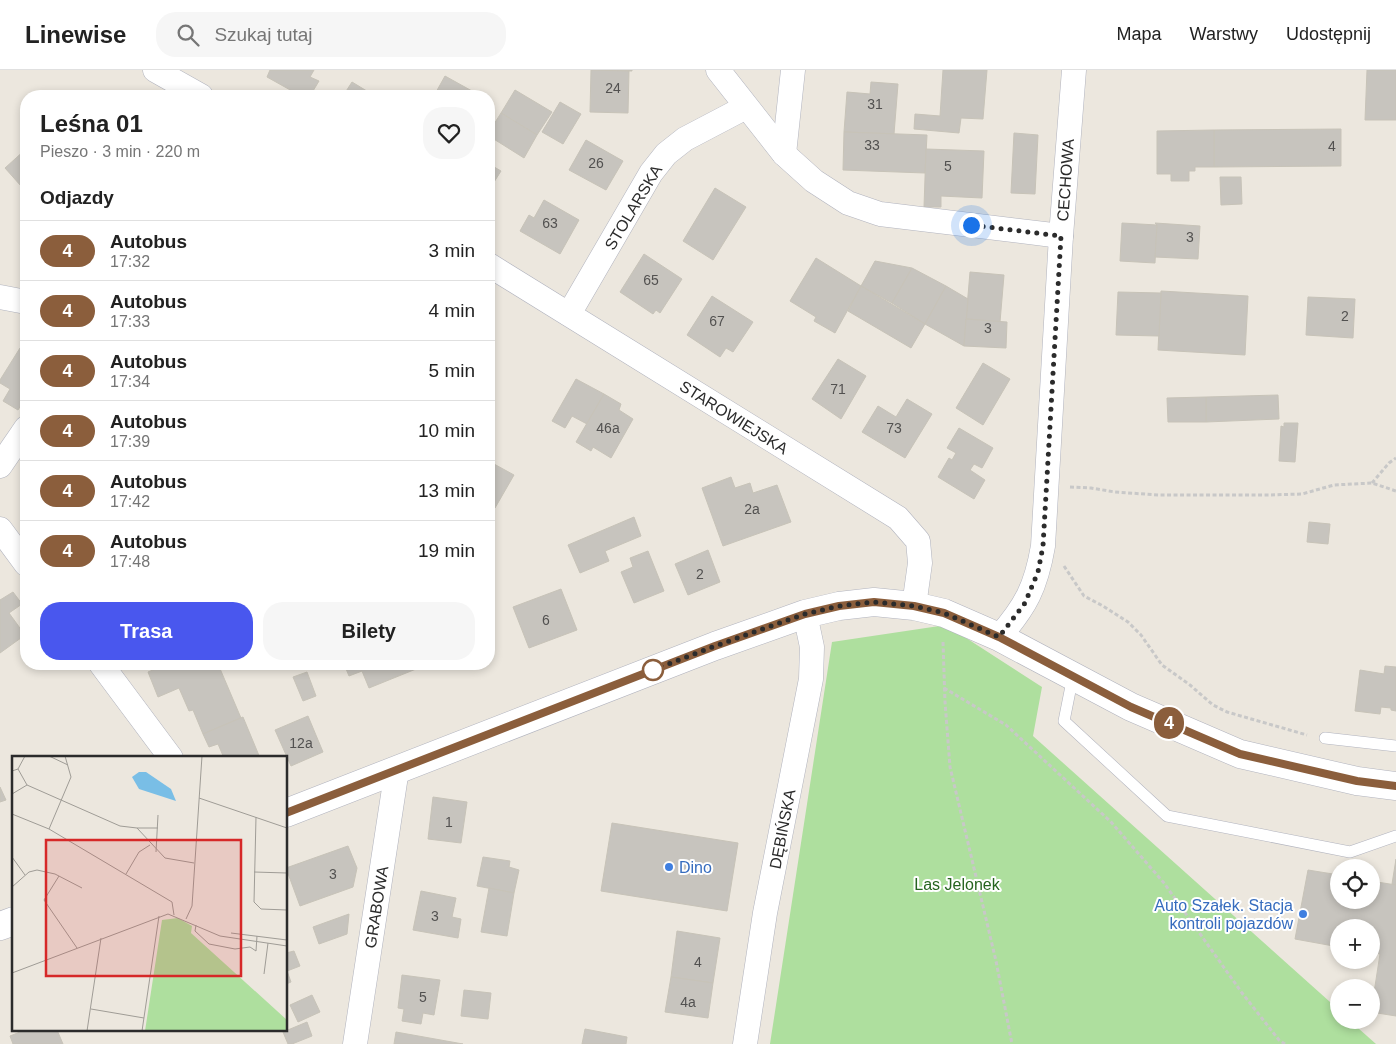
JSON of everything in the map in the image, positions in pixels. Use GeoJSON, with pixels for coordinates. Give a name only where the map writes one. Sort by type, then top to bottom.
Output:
{"type":"FeatureCollection","features":[{"type":"Feature","properties":{"kind":"street"},"geometry":{"type":"LineString","coordinates":[[155,70],[190,90]]}},
{"type":"Feature","properties":{"kind":"street"},"geometry":{"type":"LineString","coordinates":[[718,70],[784,154],[814,182],[848,203],[880,214],[1061,236]]}},
{"type":"Feature","properties":{"kind":"street"},"geometry":{"type":"LineString","coordinates":[[784,154],[793,70]]}},
{"type":"Feature","properties":{"kind":"street","name":"CECHOWA"},"geometry":{"type":"LineString","coordinates":[[999,637],[1025,603],[1038,572],[1043,546],[1061,236],[1074,70]]}},
{"type":"Feature","properties":{"kind":"street","name":"STOLARSKA"},"geometry":{"type":"LineString","coordinates":[[569,314],[651,173],[666,154],[686,139],[746,107]]}},
{"type":"Feature","properties":{"kind":"street","name":"STAROWIEJSKA"},"geometry":{"type":"LineString","coordinates":[[495,269],[898,518],[918,541],[920,563],[914,606]]}},
{"type":"Feature","properties":{"kind":"street"},"geometry":{"type":"LineString","coordinates":[[0,297],[20,301]]}},
{"type":"Feature","properties":{"kind":"street"},"geometry":{"type":"LineString","coordinates":[[0,466],[20,437]]}},
{"type":"Feature","properties":{"kind":"street"},"geometry":{"type":"LineString","coordinates":[[0,529],[20,556]]}},
{"type":"Feature","properties":{"kind":"street"},"geometry":{"type":"LineString","coordinates":[[288,812],[715,646],[805,614],[839,606],[874,602],[914,606],[944,613],[999,637],[1131,707],[1240,754],[1357,781],[1396,786]]}},
{"type":"Feature","properties":{"kind":"street","name":"DĘBIŃSKA"},"geometry":{"type":"LineString","coordinates":[[745,1044],[766,913],[811,679],[812,647],[805,614]]}},
{"type":"Feature","properties":{"kind":"street"},"geometry":{"type":"LineString","coordinates":[[105,670],[170,756]]}},
{"type":"Feature","properties":{"kind":"street","name":"GRABOWA"},"geometry":{"type":"LineString","coordinates":[[355,1044],[397,769]]}},
{"type":"Feature","properties":{"kind":"street"},"geometry":{"type":"LineString","coordinates":[[0,926],[12,921]]}},
{"type":"Feature","properties":{"kind":"lane"},"geometry":{"type":"LineString","coordinates":[[1072,676],[1064,720],[1167,816],[1350,852],[1396,836]]}},
{"type":"Feature","properties":{"kind":"lane"},"geometry":{"type":"LineString","coordinates":[[1325,738],[1396,746]]}},
{"type":"Feature","properties":{"kind":"path"},"geometry":{"type":"LineString","coordinates":[[1372,483],[1389,463],[1396,458]]}},
{"type":"Feature","properties":{"kind":"path"},"geometry":{"type":"LineString","coordinates":[[1066,487],[1158,495],[1250,496],[1302,494],[1334,485],[1372,483],[1396,491]]}},
{"type":"Feature","properties":{"kind":"path"},"geometry":{"type":"LineString","coordinates":[[1063,566],[1084,596],[1128,622],[1141,635],[1162,665],[1190,685],[1212,705],[1228,712],[1299,733],[1325,738]]}},
{"type":"Feature","properties":{"kind":"path"},"geometry":{"type":"LineString","coordinates":[[944,613],[944,688],[950,767],[996,962],[1012,1044]]}},
{"type":"Feature","properties":{"kind":"path"},"geometry":{"type":"LineString","coordinates":[[944,688],[1006,725],[1111,822],[1164,883],[1242,993],[1285,1044]]}},
{"type":"Feature","properties":{"kind":"green space","name":"Las Jelonek"},"geometry":{"type":"Polygon","coordinates":[[[946,625],[1042,687],[1033,736],[1330,1002],[1330,1029],[1359,1029],[1376,1044],[770,1044],[832,642],[946,625]]]}},
{"type":"Feature","properties":{"kind":"building"},"geometry":{"type":"Polygon","coordinates":[[[270,70],[314,70],[310,77],[319,81],[314,90],[290,90],[267,77],[270,70]]]}},
{"type":"Feature","properties":{"kind":"building"},"geometry":{"type":"Polygon","coordinates":[[[591,70],[632,70],[632,71],[591,70]]]}},
{"type":"Feature","properties":{"kind":"building"},"geometry":{"type":"Polygon","coordinates":[[[591,70],[629,71],[628,113],[590,112],[591,70]]]}},
{"type":"Feature","properties":{"kind":"building"},"geometry":{"type":"Polygon","coordinates":[[[943,70],[987,70],[983,119],[961,118],[959,133],[914,129],[915,114],[940,116],[943,70]]]}},
{"type":"Feature","properties":{"kind":"building"},"geometry":{"type":"Polygon","coordinates":[[[1367,70],[1396,70],[1396,120],[1365,120],[1367,70]]]}},
{"type":"Feature","properties":{"kind":"building"},"geometry":{"type":"Polygon","coordinates":[[[445,76],[470,90],[437,90],[445,76]]]}},
{"type":"Feature","properties":{"kind":"building"},"geometry":{"type":"Polygon","coordinates":[[[352,82],[365,90],[347,90],[352,82]]]}},
{"type":"Feature","properties":{"kind":"building"},"geometry":{"type":"Polygon","coordinates":[[[871,82],[898,84],[894,134],[844,132],[847,92],[870,94],[871,82]]]}},
{"type":"Feature","properties":{"kind":"building"},"geometry":{"type":"Polygon","coordinates":[[[515,90],[552,112],[537,135],[501,113],[515,90]]]}},
{"type":"Feature","properties":{"kind":"building"},"geometry":{"type":"Polygon","coordinates":[[[560,102],[581,114],[563,144],[542,132],[560,102]]]}},
{"type":"Feature","properties":{"kind":"building"},"geometry":{"type":"Polygon","coordinates":[[[501,113],[537,135],[524,158],[495,140],[495,122],[501,113]]]}},
{"type":"Feature","properties":{"kind":"building"},"geometry":{"type":"Polygon","coordinates":[[[1341,129],[1341,166],[1214,167],[1214,130],[1341,129]]]}},
{"type":"Feature","properties":{"kind":"building"},"geometry":{"type":"Polygon","coordinates":[[[1214,130],[1214,167],[1195,167],[1195,171],[1189,171],[1189,181],[1171,181],[1171,174],[1157,174],[1157,131],[1214,130]]]}},
{"type":"Feature","properties":{"kind":"building"},"geometry":{"type":"Polygon","coordinates":[[[844,132],[927,135],[925,173],[843,170],[844,132]]]}},
{"type":"Feature","properties":{"kind":"building"},"geometry":{"type":"Polygon","coordinates":[[[1014,133],[1038,135],[1035,194],[1011,193],[1014,133]]]}},
{"type":"Feature","properties":{"kind":"building"},"geometry":{"type":"Polygon","coordinates":[[[586,140],[623,161],[606,190],[569,170],[586,140]]]}},
{"type":"Feature","properties":{"kind":"building"},"geometry":{"type":"Polygon","coordinates":[[[926,149],[984,151],[982,198],[941,196],[941,207],[924,207],[926,149]]]}},
{"type":"Feature","properties":{"kind":"building"},"geometry":{"type":"Polygon","coordinates":[[[20,154],[20,185],[5,168],[20,154]]]}},
{"type":"Feature","properties":{"kind":"building"},"geometry":{"type":"Polygon","coordinates":[[[495,168],[501,171],[495,180],[495,168]]]}},
{"type":"Feature","properties":{"kind":"building"},"geometry":{"type":"Polygon","coordinates":[[[1220,177],[1241,177],[1242,204],[1221,205],[1220,177]]]}},
{"type":"Feature","properties":{"kind":"building"},"geometry":{"type":"Polygon","coordinates":[[[715,188],[746,207],[713,260],[683,241],[715,188]]]}},
{"type":"Feature","properties":{"kind":"building"},"geometry":{"type":"Polygon","coordinates":[[[544,200],[579,220],[560,254],[520,231],[529,215],[534,218],[544,200]]]}},
{"type":"Feature","properties":{"kind":"building"},"geometry":{"type":"Polygon","coordinates":[[[1122,223],[1157,225],[1155,263],[1120,261],[1122,223]]]}},
{"type":"Feature","properties":{"kind":"building"},"geometry":{"type":"Polygon","coordinates":[[[1155,223],[1200,226],[1198,259],[1155,257],[1157,225],[1155,223]]]}},
{"type":"Feature","properties":{"kind":"building"},"geometry":{"type":"Polygon","coordinates":[[[644,254],[682,279],[660,313],[656,310],[653,314],[620,292],[644,254]]]}},
{"type":"Feature","properties":{"kind":"building"},"geometry":{"type":"Polygon","coordinates":[[[816,258],[861,286],[835,333],[814,321],[816,317],[790,301],[816,258]]]}},
{"type":"Feature","properties":{"kind":"building"},"geometry":{"type":"Polygon","coordinates":[[[875,261],[912,268],[892,303],[861,286],[875,261]]]}},
{"type":"Feature","properties":{"kind":"building"},"geometry":{"type":"Polygon","coordinates":[[[912,268],[946,286],[925,324],[892,303],[912,268]]]}},
{"type":"Feature","properties":{"kind":"building"},"geometry":{"type":"Polygon","coordinates":[[[970,272],[1004,275],[1000,322],[966,319],[970,272]]]}},
{"type":"Feature","properties":{"kind":"building"},"geometry":{"type":"Polygon","coordinates":[[[861,286],[925,324],[911,348],[848,311],[861,286]]]}},
{"type":"Feature","properties":{"kind":"building"},"geometry":{"type":"Polygon","coordinates":[[[946,286],[968,299],[964,346],[925,324],[946,286]]]}},
{"type":"Feature","properties":{"kind":"building"},"geometry":{"type":"Polygon","coordinates":[[[1161,291],[1248,296],[1245,355],[1158,350],[1161,291]]]}},
{"type":"Feature","properties":{"kind":"building"},"geometry":{"type":"Polygon","coordinates":[[[1118,292],[1161,293],[1159,336],[1116,335],[1118,292]]]}},
{"type":"Feature","properties":{"kind":"building"},"geometry":{"type":"Polygon","coordinates":[[[712,296],[753,322],[733,352],[726,348],[720,357],[687,335],[712,296]]]}},
{"type":"Feature","properties":{"kind":"building"},"geometry":{"type":"Polygon","coordinates":[[[1308,297],[1355,299],[1353,338],[1306,335],[1308,297]]]}},
{"type":"Feature","properties":{"kind":"building"},"geometry":{"type":"Polygon","coordinates":[[[966,319],[1007,322],[1006,348],[964,346],[966,319]]]}},
{"type":"Feature","properties":{"kind":"building"},"geometry":{"type":"Polygon","coordinates":[[[20,348],[20,407],[18,410],[3,401],[10,389],[0,383],[20,348]]]}},
{"type":"Feature","properties":{"kind":"building"},"geometry":{"type":"Polygon","coordinates":[[[838,359],[866,376],[841,419],[812,399],[838,359]]]}},
{"type":"Feature","properties":{"kind":"building"},"geometry":{"type":"Polygon","coordinates":[[[983,363],[1010,379],[983,425],[956,408],[983,363]]]}},
{"type":"Feature","properties":{"kind":"building"},"geometry":{"type":"Polygon","coordinates":[[[576,379],[604,394],[587,424],[572,416],[565,428],[552,421],[576,379]]]}},
{"type":"Feature","properties":{"kind":"building"},"geometry":{"type":"Polygon","coordinates":[[[604,394],[621,404],[619,410],[633,419],[611,458],[593,447],[591,451],[576,442],[604,394]]]}},
{"type":"Feature","properties":{"kind":"building"},"geometry":{"type":"Polygon","coordinates":[[[1278,395],[1279,419],[1206,422],[1206,397],[1278,395]]]}},
{"type":"Feature","properties":{"kind":"building"},"geometry":{"type":"Polygon","coordinates":[[[1206,397],[1206,422],[1168,422],[1167,398],[1206,397]]]}},
{"type":"Feature","properties":{"kind":"building"},"geometry":{"type":"Polygon","coordinates":[[[907,399],[932,414],[905,458],[862,432],[878,406],[896,417],[907,399]]]}},
{"type":"Feature","properties":{"kind":"building"},"geometry":{"type":"Polygon","coordinates":[[[1284,423],[1298,423],[1295,462],[1279,461],[1281,426],[1284,427],[1284,423]]]}},
{"type":"Feature","properties":{"kind":"building"},"geometry":{"type":"Polygon","coordinates":[[[959,428],[993,448],[982,468],[974,464],[970,470],[985,480],[974,499],[938,477],[949,458],[952,460],[956,453],[947,448],[959,428]]]}},
{"type":"Feature","properties":{"kind":"building"},"geometry":{"type":"Polygon","coordinates":[[[495,465],[514,475],[495,508],[495,465]]]}},
{"type":"Feature","properties":{"kind":"building"},"geometry":{"type":"Polygon","coordinates":[[[731,477],[735,488],[750,483],[753,493],[777,485],[791,522],[723,546],[702,488],[731,477]]]}},
{"type":"Feature","properties":{"kind":"building"},"geometry":{"type":"Polygon","coordinates":[[[634,517],[641,536],[605,551],[609,561],[580,573],[568,545],[634,517]]]}},
{"type":"Feature","properties":{"kind":"building"},"geometry":{"type":"Polygon","coordinates":[[[1309,522],[1330,524],[1328,544],[1307,542],[1309,522]]]}},
{"type":"Feature","properties":{"kind":"building"},"geometry":{"type":"Polygon","coordinates":[[[708,550],[720,582],[688,595],[675,564],[708,550]]]}},
{"type":"Feature","properties":{"kind":"building"},"geometry":{"type":"Polygon","coordinates":[[[648,551],[664,591],[634,603],[621,572],[633,567],[630,558],[648,551]]]}},
{"type":"Feature","properties":{"kind":"building"},"geometry":{"type":"Polygon","coordinates":[[[561,589],[577,630],[529,648],[513,607],[561,589]]]}},
{"type":"Feature","properties":{"kind":"building"},"geometry":{"type":"Polygon","coordinates":[[[13,592],[20,601],[20,605],[9,613],[20,628],[20,639],[0,653],[0,600],[13,592]]]}},
{"type":"Feature","properties":{"kind":"building"},"geometry":{"type":"Polygon","coordinates":[[[1385,666],[1396,667],[1396,711],[1391,710],[1391,708],[1381,707],[1380,714],[1355,711],[1360,670],[1384,674],[1385,666]]]}},
{"type":"Feature","properties":{"kind":"building"},"geometry":{"type":"Polygon","coordinates":[[[153,670],[221,670],[241,718],[203,734],[193,710],[189,711],[179,688],[158,697],[148,672],[153,670]]]}},
{"type":"Feature","properties":{"kind":"building"},"geometry":{"type":"Polygon","coordinates":[[[346,670],[414,670],[369,688],[362,671],[349,676],[346,670]]]}},
{"type":"Feature","properties":{"kind":"building"},"geometry":{"type":"Polygon","coordinates":[[[307,672],[316,696],[303,701],[293,677],[307,672]]]}},
{"type":"Feature","properties":{"kind":"building"},"geometry":{"type":"Polygon","coordinates":[[[308,716],[323,752],[291,766],[275,730],[308,716]]]}},
{"type":"Feature","properties":{"kind":"building"},"geometry":{"type":"Polygon","coordinates":[[[243,717],[259,756],[223,756],[218,744],[209,747],[203,734],[243,717]]]}},
{"type":"Feature","properties":{"kind":"building"},"geometry":{"type":"Polygon","coordinates":[[[0,787],[6,800],[0,802],[0,787]]]}},
{"type":"Feature","properties":{"kind":"building"},"geometry":{"type":"Polygon","coordinates":[[[433,797],[467,802],[461,843],[428,839],[433,797]]]}},
{"type":"Feature","properties":{"kind":"building","name":"Dino"},"geometry":{"type":"Polygon","coordinates":[[[612,823],[738,843],[727,911],[601,891],[612,823]]]}},
{"type":"Feature","properties":{"kind":"building"},"geometry":{"type":"Polygon","coordinates":[[[348,846],[357,868],[353,887],[300,906],[288,873],[288,867],[348,846]]]}},
{"type":"Feature","properties":{"kind":"building"},"geometry":{"type":"Polygon","coordinates":[[[483,857],[510,861],[509,867],[519,870],[514,893],[477,886],[483,857]]]}},
{"type":"Feature","properties":{"kind":"building"},"geometry":{"type":"Polygon","coordinates":[[[1396,859],[1396,885],[1392,884],[1396,859]]]}},
{"type":"Feature","properties":{"kind":"building"},"geometry":{"type":"Polygon","coordinates":[[[1308,870],[1330,874],[1330,909],[1380,909],[1380,882],[1396,885],[1396,1016],[1380,1013],[1380,979],[1376,979],[1378,969],[1380,969],[1380,919],[1330,919],[1330,945],[1295,939],[1308,870]]]}},
{"type":"Feature","properties":{"kind":"building"},"geometry":{"type":"Polygon","coordinates":[[[489,888],[514,893],[507,936],[481,932],[489,888]]]}},
{"type":"Feature","properties":{"kind":"building"},"geometry":{"type":"Polygon","coordinates":[[[421,891],[456,898],[452,917],[461,919],[458,938],[413,930],[421,891]]]}},
{"type":"Feature","properties":{"kind":"building"},"geometry":{"type":"Polygon","coordinates":[[[349,914],[347,934],[319,944],[313,927],[349,914]]]}},
{"type":"Feature","properties":{"kind":"building"},"geometry":{"type":"Polygon","coordinates":[[[677,931],[720,938],[713,983],[671,977],[677,931]]]}},
{"type":"Feature","properties":{"kind":"building"},"geometry":{"type":"Polygon","coordinates":[[[294,951],[300,966],[288,971],[288,952],[294,951]]]}},
{"type":"Feature","properties":{"kind":"building"},"geometry":{"type":"Polygon","coordinates":[[[402,975],[440,980],[434,1015],[423,1013],[421,1024],[402,1021],[404,1009],[398,1008],[402,975]]]}},
{"type":"Feature","properties":{"kind":"building"},"geometry":{"type":"Polygon","coordinates":[[[671,977],[713,983],[708,1018],[665,1012],[671,977]]]}},
{"type":"Feature","properties":{"kind":"building"},"geometry":{"type":"Polygon","coordinates":[[[464,990],[491,993],[488,1019],[461,1016],[464,990]]]}},
{"type":"Feature","properties":{"kind":"building"},"geometry":{"type":"Polygon","coordinates":[[[312,995],[320,1012],[298,1022],[290,1005],[312,995]]]}},
{"type":"Feature","properties":{"kind":"building"},"geometry":{"type":"Polygon","coordinates":[[[307,1022],[312,1036],[288,1044],[283,1032],[288,1032],[288,1030],[307,1022]]]}},
{"type":"Feature","properties":{"kind":"building"},"geometry":{"type":"Polygon","coordinates":[[[585,1029],[627,1037],[626,1044],[582,1044],[585,1029]]]}},
{"type":"Feature","properties":{"kind":"building"},"geometry":{"type":"Polygon","coordinates":[[[20,1032],[58,1032],[63,1044],[13,1044],[10,1036],[20,1032]]]}},
{"type":"Feature","properties":{"kind":"building"},"geometry":{"type":"Polygon","coordinates":[[[396,1032],[463,1044],[394,1044],[396,1032]]]}},
{"type":"Feature","properties":{"kind":"bus line","name":"4"},"geometry":{"type":"LineString","coordinates":[[288,812],[715,646],[805,614],[839,606],[874,602],[914,606],[944,613],[999,637],[1131,707],[1240,754],[1357,781],[1396,786]]}},
{"type":"Feature","properties":{"kind":"place","name":"Dino"},"geometry":{"type":"Point","coordinates":[669,867]}},
{"type":"Feature","properties":{"kind":"place","name":"Auto Szałek. Stacja kontroli pojazdów"},"geometry":{"type":"Point","coordinates":[1303,914]}},
{"type":"Feature","properties":{"kind":"route"},"geometry":{"type":"LineString","coordinates":[[653,670],[805,614],[839,606],[874,602],[914,606],[944,613],[999,637],[1009,626],[1025,603],[1038,572],[1043,546],[1061,236],[971,225]]}}]}
